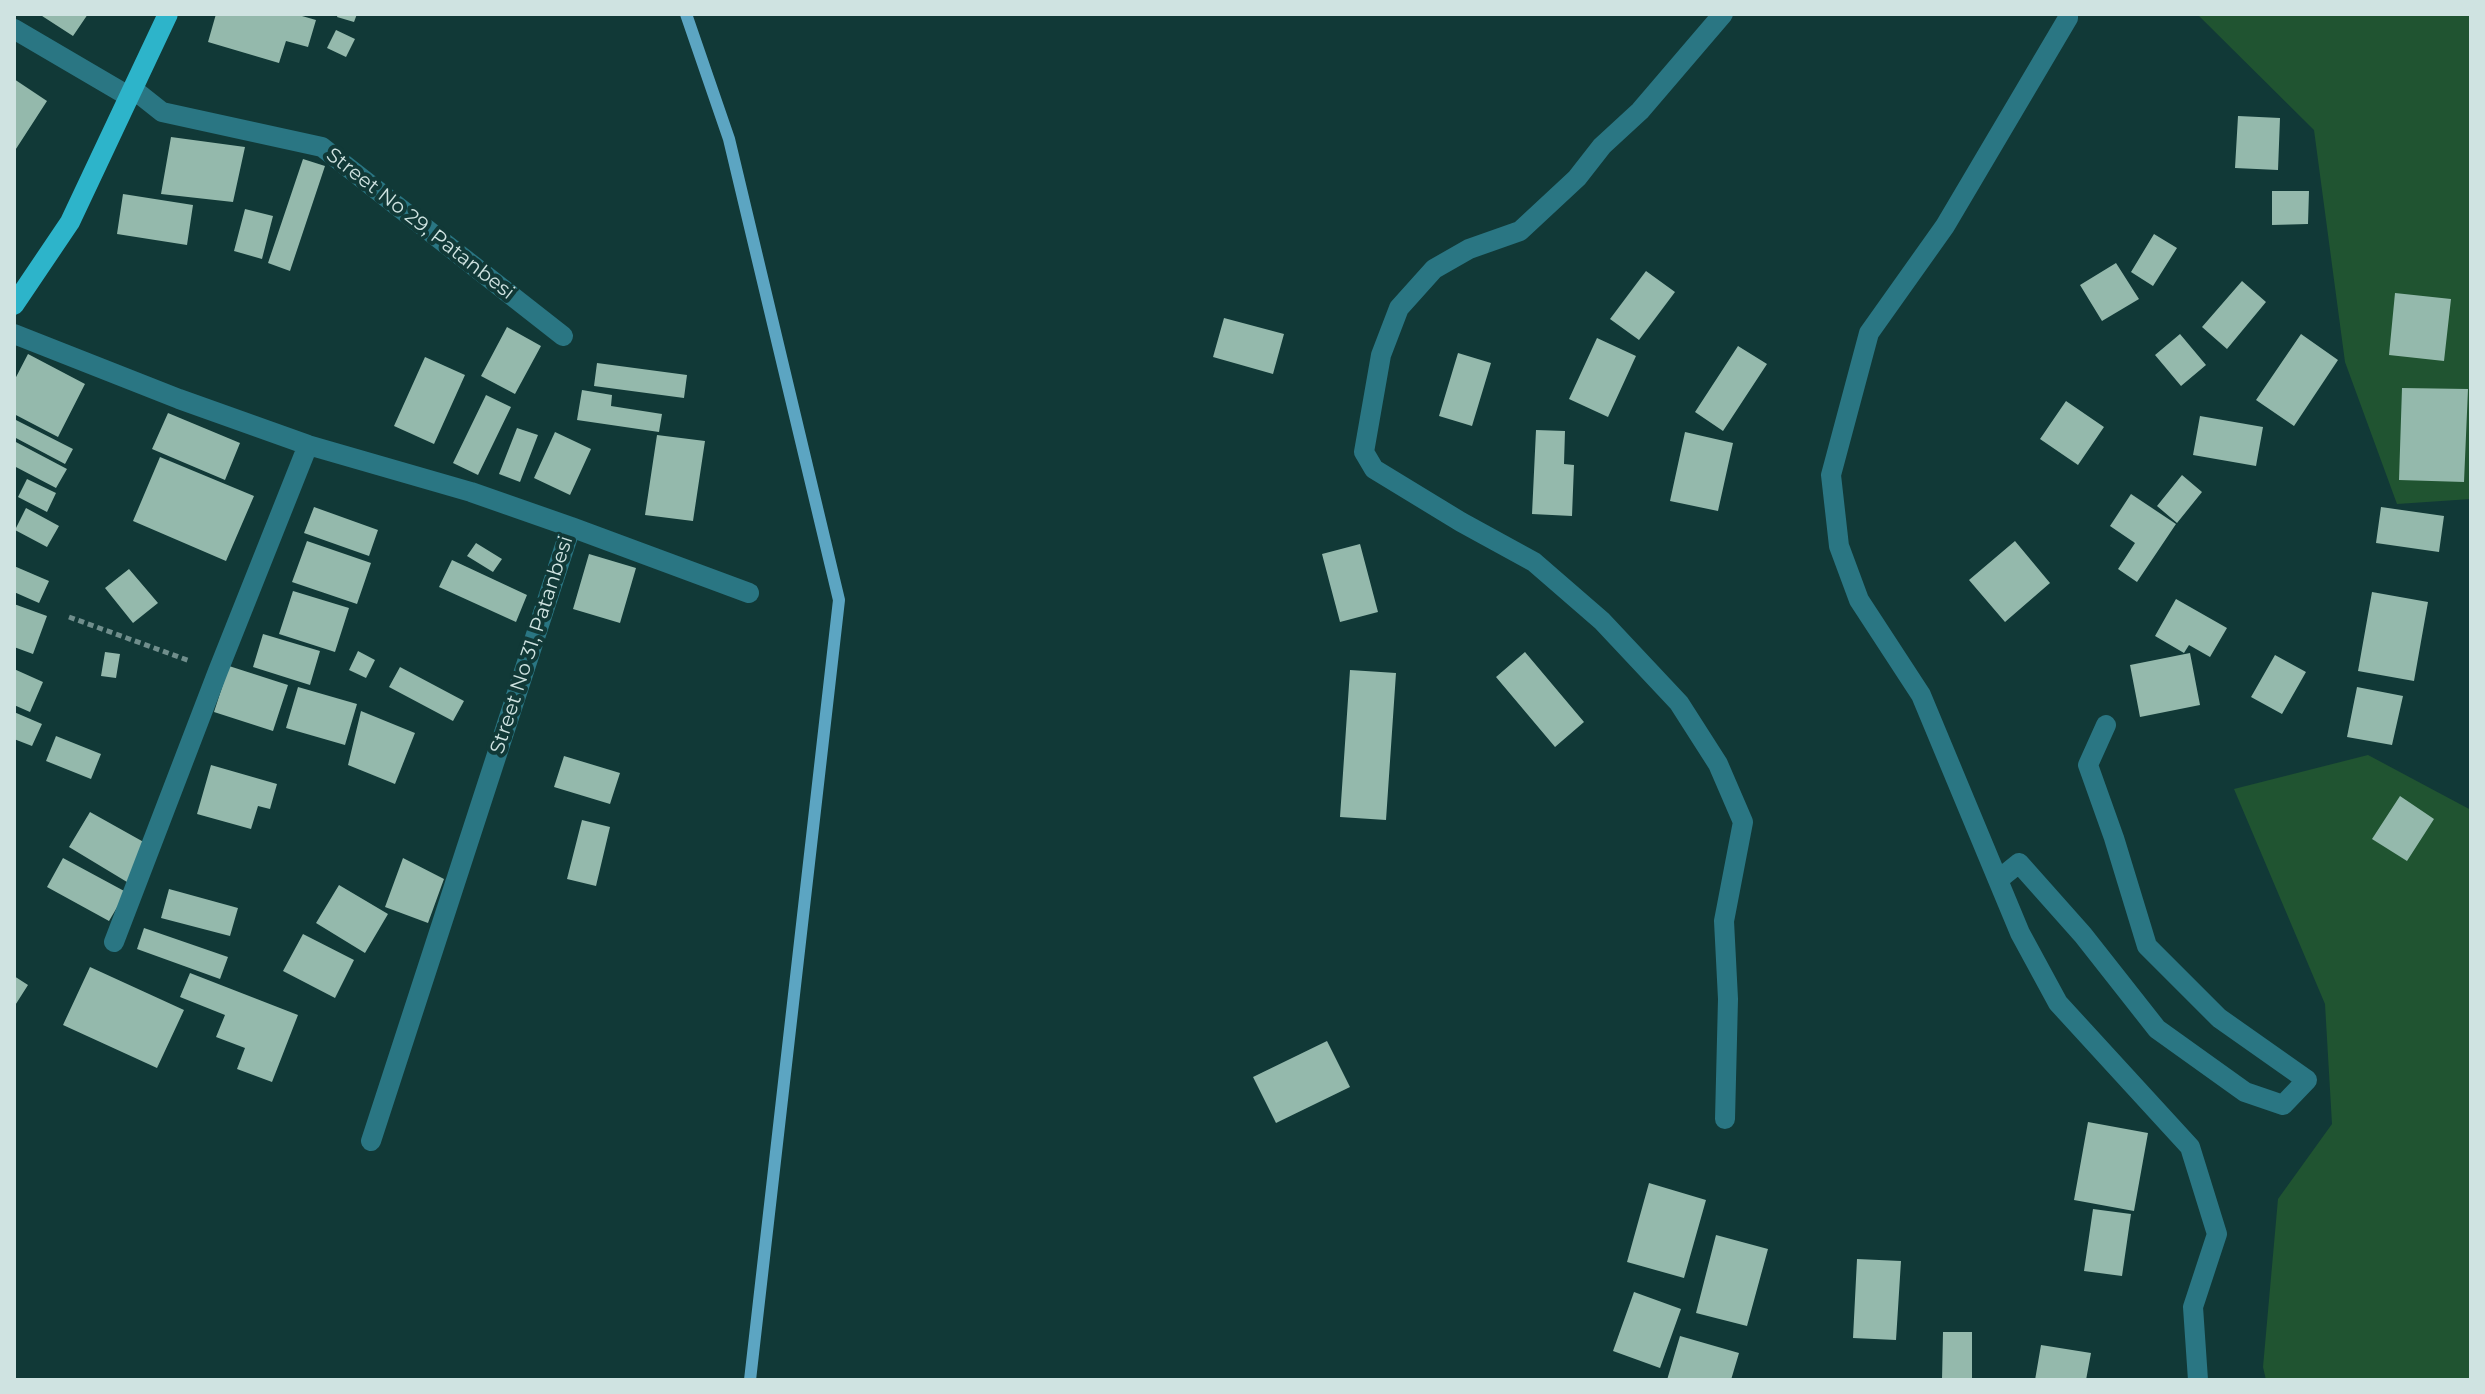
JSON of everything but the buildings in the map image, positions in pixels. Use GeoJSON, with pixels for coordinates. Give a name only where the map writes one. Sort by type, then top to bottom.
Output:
{"type":"FeatureCollection","features":[{"type":"Feature","properties":{"kind":"main road"},"geometry":{"type":"LineString","coordinates":[[14,305],[70,222],[168,14]]}},
{"type":"Feature","properties":{"kind":"street"},"geometry":{"type":"LineString","coordinates":[[1723,14],[1640,111],[1602,146],[1577,178],[1520,231],[1469,249],[1434,269],[1399,308],[1381,355],[1364,452],[1374,469],[1534,562],[1602,621],[1679,703],[1718,764],[1743,822],[1724,921],[1728,999],[1725,1119]]}},
{"type":"Feature","properties":{"kind":"street"},"geometry":{"type":"LineString","coordinates":[[2068,14],[1945,226],[1869,333],[1831,475],[1839,546],[1859,600],[1921,695],[2020,933],[2058,1003],[2190,1147],[2217,1234],[2193,1307],[2198,1380]]}},
{"type":"Feature","properties":{"kind":"street","name":"Street No 29, Patanbesi"},"geometry":{"type":"LineString","coordinates":[[14,29],[162,112],[322,147],[563,336]]}},
{"type":"Feature","properties":{"kind":"street","name":"Street No 31, Patanbesi"},"geometry":{"type":"LineString","coordinates":[[14,334],[179,399],[308,445],[471,492],[571,527],[371,1141]]}},
{"type":"Feature","properties":{"kind":"street"},"geometry":{"type":"LineString","coordinates":[[114,942],[308,445]]}},
{"type":"Feature","properties":{"kind":"street"},"geometry":{"type":"LineString","coordinates":[[571,527],[749,593]]}},
{"type":"Feature","properties":{"kind":"street"},"geometry":{"type":"LineString","coordinates":[[1998,880],[2019,863],[2083,935],[2157,1029],[2245,1092],[2283,1105],[2307,1080],[2219,1018],[2147,946],[2088,765],[2106,725]]}},
{"type":"Feature","properties":{"kind":"path"},"geometry":{"type":"LineString","coordinates":[[69,617],[218,671]]}},
{"type":"Feature","properties":{"kind":"green space"},"geometry":{"type":"Polygon","coordinates":[[[2197,14],[2471,14],[2471,499],[2397,504],[2345,362],[2314,130],[2197,14]]]}},
{"type":"Feature","properties":{"kind":"green space"},"geometry":{"type":"Polygon","coordinates":[[[2368,755],[2471,810],[2471,1380],[2266,1380],[2263,1367],[2278,1199],[2332,1124],[2325,1004],[2234,789],[2368,755]]]}},
{"type":"Feature","properties":{"kind":"waterway"},"geometry":{"type":"LineString","coordinates":[[686,14],[729,139],[839,600],[750,1380]]}}]}
